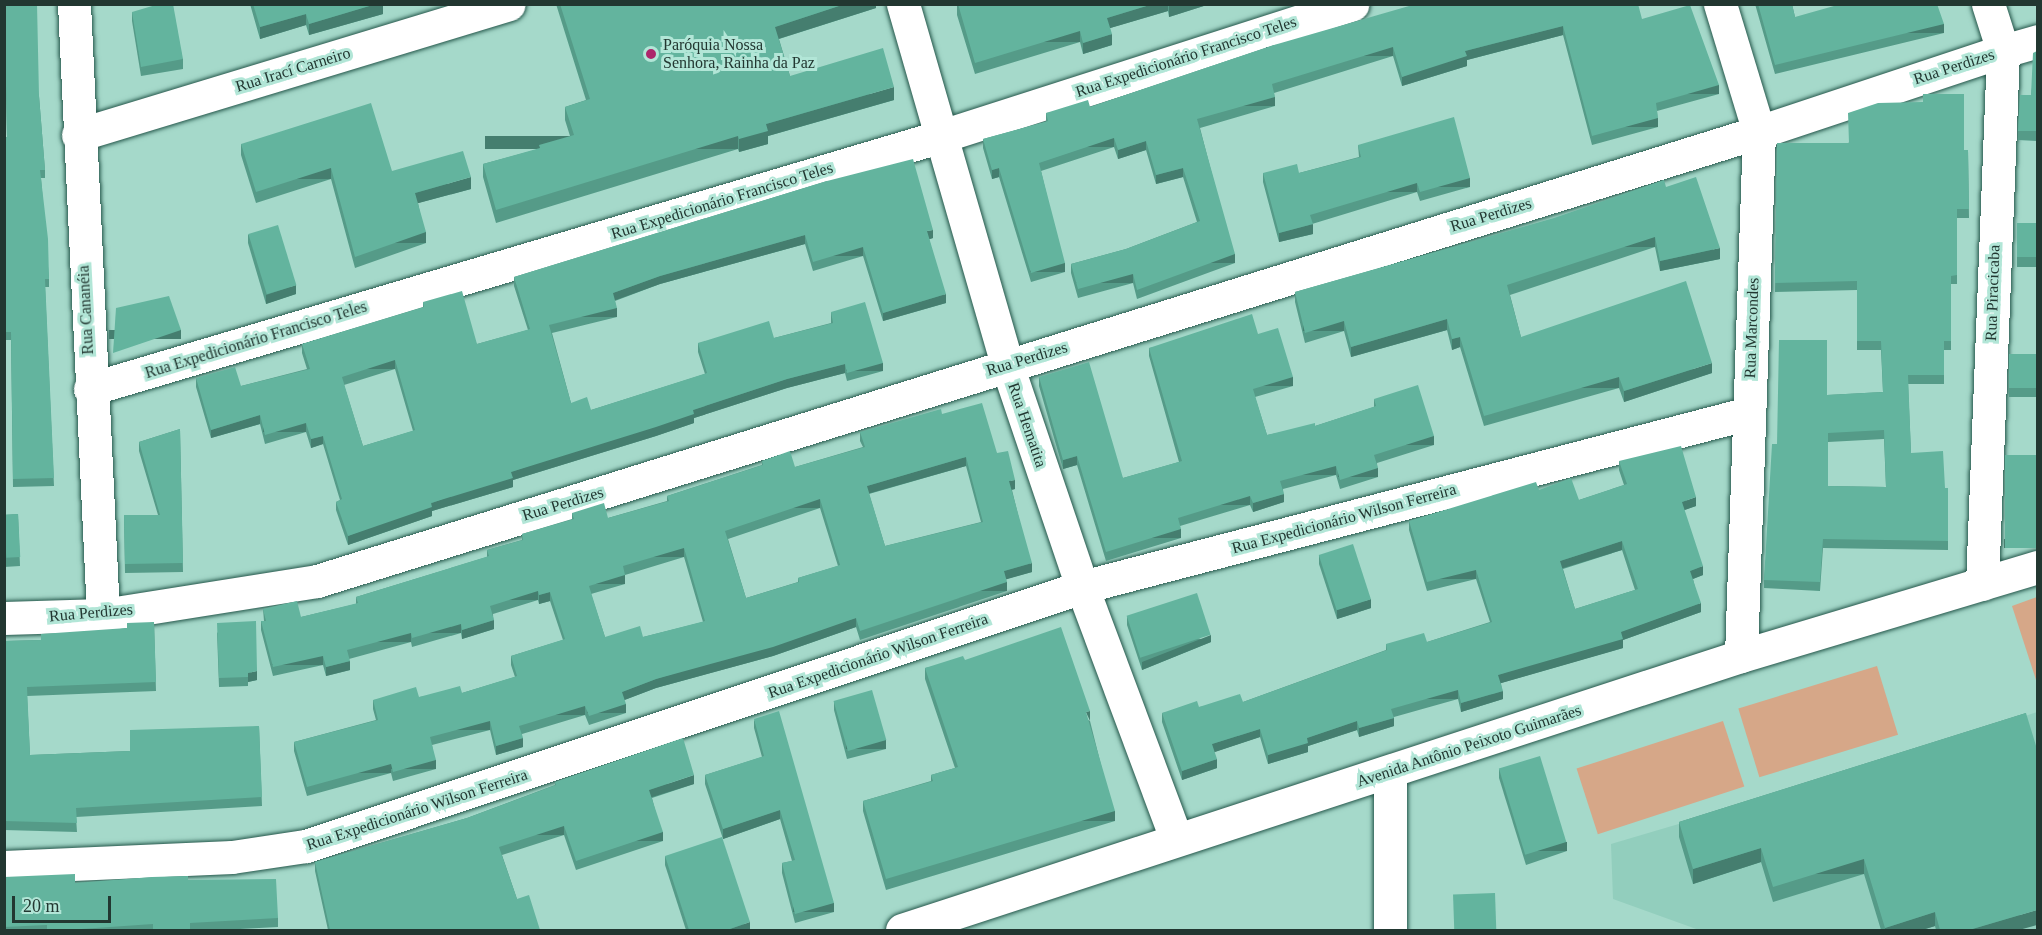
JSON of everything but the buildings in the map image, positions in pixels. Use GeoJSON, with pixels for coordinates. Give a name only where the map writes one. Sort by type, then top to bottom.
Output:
{"type":"FeatureCollection","features":[{"type":"Feature","properties":{"kind":"street","name":"Rua Cananéia"},"geometry":{"type":"LineString","coordinates":[[74,4],[90,389],[104,615]]}},
{"type":"Feature","properties":{"kind":"street","name":"Rua Irací Carneiro"},"geometry":{"type":"LineString","coordinates":[[78,135],[509,4]]}},
{"type":"Feature","properties":{"kind":"street","name":"Rua Hematita"},"geometry":{"type":"LineString","coordinates":[[903,4],[1007,365],[1082,587],[1176,838]]}},
{"type":"Feature","properties":{"kind":"street","name":"Rua Expedicionário Francisco Teles"},"geometry":{"type":"LineString","coordinates":[[90,389],[942,136],[1352,4]]}},
{"type":"Feature","properties":{"kind":"street","name":"Rua Marcondes"},"geometry":{"type":"LineString","coordinates":[[1720,4],[1759,132],[1741,656]]}},
{"type":"Feature","properties":{"kind":"street","name":"Rua Piracicaba"},"geometry":{"type":"LineString","coordinates":[[1982,584],[2003,51],[1988,4]]}},
{"type":"Feature","properties":{"kind":"street","name":"Rua Perdizes"},"geometry":{"type":"LineString","coordinates":[[4,618],[104,615],[317,581],[1759,132],[2037,41]]}},
{"type":"Feature","properties":{"kind":"street","name":"Rua Expedicionário Wilson Ferreira"},"geometry":{"type":"LineString","coordinates":[[4,867],[232,857],[306,846],[1082,587],[1749,413]]}},
{"type":"Feature","properties":{"kind":"street","name":"Avenida Antônio Peixoto Guimarães"},"geometry":{"type":"LineString","coordinates":[[902,930],[1176,838],[1390,772],[1741,656],[2037,567]]}},
{"type":"Feature","properties":{"kind":"street"},"geometry":{"type":"LineString","coordinates":[[1390,772],[1390,930]]}},
{"type":"Feature","properties":{"kind":"shaded area"},"geometry":{"type":"Polygon","coordinates":[[[2038,597],[2037,683],[2012,606],[2038,597]]]}},
{"type":"Feature","properties":{"kind":"shaded area"},"geometry":{"type":"Polygon","coordinates":[[[1877,666],[1898,735],[1759,777],[1738,708],[1877,666]]]}},
{"type":"Feature","properties":{"kind":"shaded area"},"geometry":{"type":"Polygon","coordinates":[[[2037,712],[2037,930],[1699,930],[1613,899],[1611,844],[1918,753],[2037,712]]]}},
{"type":"Feature","properties":{"kind":"shaded area"},"geometry":{"type":"Polygon","coordinates":[[[1723,721],[1744,787],[1598,834],[1577,769],[1723,721]]]}},
{"type":"Feature","properties":{"kind":"place","name":"Paróquia Nossa Senhora, Rainha da Paz"},"geometry":{"type":"Point","coordinates":[651,54]}}]}
